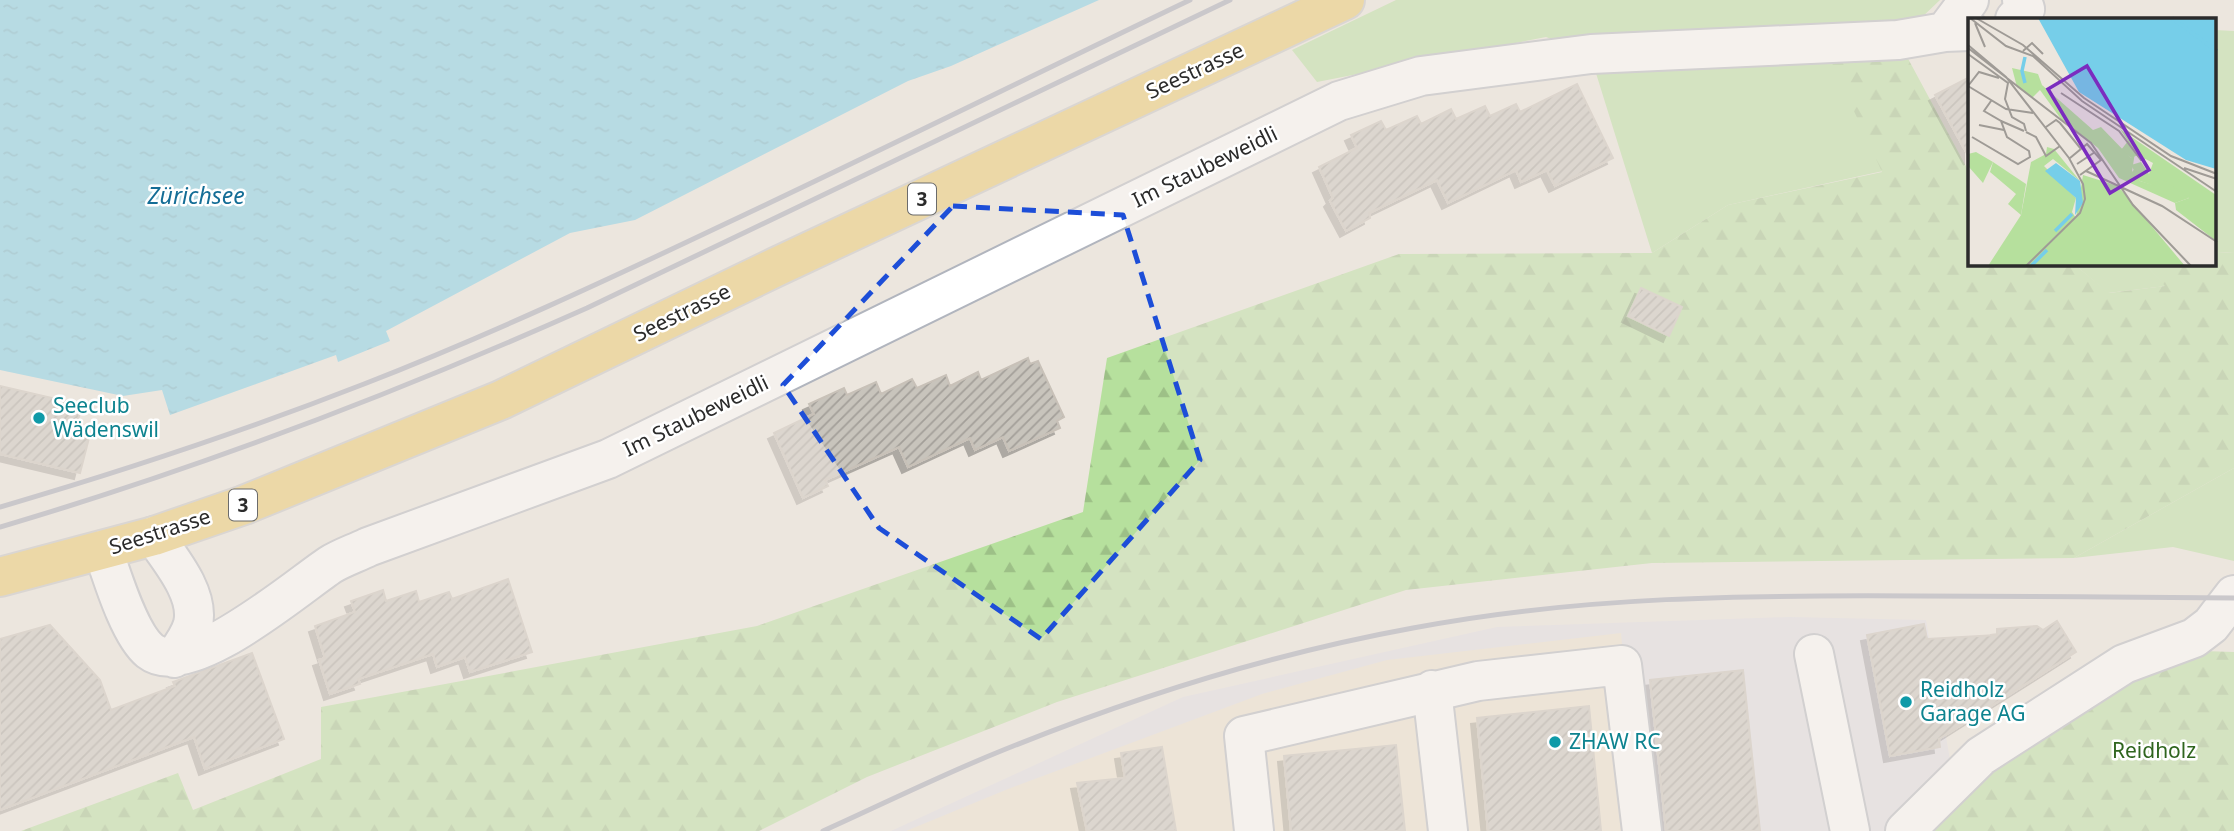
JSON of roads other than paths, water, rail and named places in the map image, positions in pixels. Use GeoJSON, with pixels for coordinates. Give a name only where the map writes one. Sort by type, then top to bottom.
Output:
{"type":"FeatureCollection","features":[{"type":"Feature","properties":{"kind":"main road","name":"Seestrasse"},"geometry":{"type":"LineString","coordinates":[[0,577],[154,536],[244,505],[501,400],[776,267],[1345,0]]}},
{"type":"Feature","properties":{"kind":"street"},"geometry":{"type":"LineString","coordinates":[[1957,32],[1969,0]]}},
{"type":"Feature","properties":{"kind":"street"},"geometry":{"type":"LineString","coordinates":[[2016,18],[2025,9],[2022,0]]}},
{"type":"Feature","properties":{"kind":"street","name":"Im Staubeweidli"},"geometry":{"type":"LineString","coordinates":[[174,658],[234,634],[333,563],[368,547],[608,459],[1339,101],[1420,76],[1591,54],[1898,40],[1957,32]]}},
{"type":"Feature","properties":{"kind":"street"},"geometry":{"type":"LineString","coordinates":[[103,550],[122,603],[145,646],[152,653],[174,658],[194,622],[190,598],[175,566],[154,536]]}},
{"type":"Feature","properties":{"kind":"street"},"geometry":{"type":"LineString","coordinates":[[1905,831],[1982,756],[2124,664],[2194,638],[2211,625],[2234,595]]}},
{"type":"Feature","properties":{"kind":"street"},"geometry":{"type":"LineString","coordinates":[[1814,654],[1850,831]]}},
{"type":"Feature","properties":{"kind":"street"},"geometry":{"type":"LineString","coordinates":[[1254,831],[1244,736],[1478,681],[1622,665],[1643,831]]}},
{"type":"Feature","properties":{"kind":"street"},"geometry":{"type":"LineString","coordinates":[[1432,690],[1448,831]]}},
{"type":"Feature","properties":{"kind":"water","name":"Zürichsee"},"geometry":{"type":"Polygon","coordinates":[[[0,0],[1099,0],[951,66],[908,81],[635,220],[570,233],[386,331],[390,341],[338,362],[336,355],[170,415],[162,390],[123,396],[0,370],[0,0]]]}},
{"type":"Feature","properties":{"kind":"railway"},"geometry":{"type":"LineString","coordinates":[[0,507],[229,434],[456,347],[843,168],[1190,0]]}},
{"type":"Feature","properties":{"kind":"railway"},"geometry":{"type":"LineString","coordinates":[[0,527],[224,454],[443,370],[587,308],[1230,0]]}},
{"type":"Feature","properties":{"kind":"railway"},"geometry":{"type":"LineString","coordinates":[[823,831],[996,753],[1150,696],[1306,651],[1476,617],[1539,609],[1730,597],[2234,598]]}},
{"type":"Feature","properties":{"kind":"place","name":"Seeclub Wädenswil"},"geometry":{"type":"Point","coordinates":[39,418]}},
{"type":"Feature","properties":{"kind":"place","name":"Reidholz Garage AG"},"geometry":{"type":"Point","coordinates":[1906,702]}},
{"type":"Feature","properties":{"kind":"place","name":"ZHAW RC"},"geometry":{"type":"Point","coordinates":[1555,742]}},
{"type":"Feature","properties":{"kind":"park label","name":"Reidholz"},"geometry":{"type":"Point","coordinates":[2154,751]}}]}
